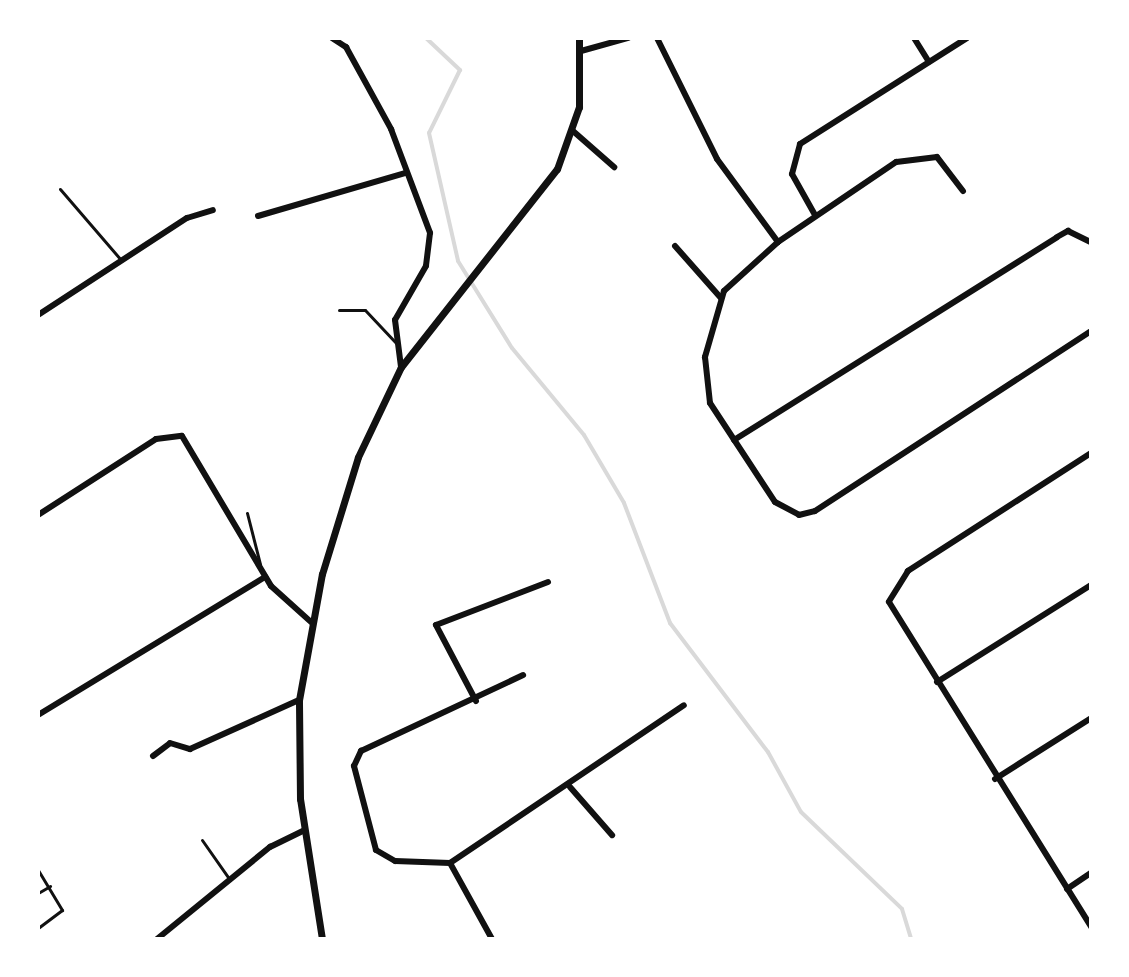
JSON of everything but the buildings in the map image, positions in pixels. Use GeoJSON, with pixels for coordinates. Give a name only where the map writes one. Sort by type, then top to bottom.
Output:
{"type":"FeatureCollection","features":[{"type":"Feature","properties":{"kind":"street"},"geometry":{"type":"LineString","coordinates":[[332,38],[346,47],[391,129],[430,233],[426,266],[397,313],[396,343],[401,367]]}},
{"type":"Feature","properties":{"kind":"street"},"geometry":{"type":"LineString","coordinates":[[322,939],[303,831],[299,700],[311,622],[358,457],[401,367],[451,299],[544,193],[573,131],[581,51],[579,38]]}},
{"type":"Feature","properties":{"kind":"street"},"geometry":{"type":"LineString","coordinates":[[581,51],[628,38]]}},
{"type":"Feature","properties":{"kind":"street"},"geometry":{"type":"LineString","coordinates":[[657,38],[717,159],[778,242]]}},
{"type":"Feature","properties":{"kind":"street"},"geometry":{"type":"LineString","coordinates":[[914,38],[929,62]]}},
{"type":"Feature","properties":{"kind":"street"},"geometry":{"type":"LineString","coordinates":[[815,215],[792,174],[800,144],[967,38]]}},
{"type":"Feature","properties":{"kind":"street"},"geometry":{"type":"LineString","coordinates":[[573,131],[614,167]]}},
{"type":"Feature","properties":{"kind":"street"},"geometry":{"type":"LineString","coordinates":[[963,191],[948,165],[914,155],[815,215],[778,242],[736,275],[721,298],[708,331],[706,384],[734,440],[775,502],[799,515],[815,511],[1091,331]]}},
{"type":"Feature","properties":{"kind":"street"},"geometry":{"type":"LineString","coordinates":[[258,216],[405,173]]}},
{"type":"Feature","properties":{"kind":"street"},"geometry":{"type":"LineString","coordinates":[[38,315],[121,260],[213,210]]}},
{"type":"Feature","properties":{"kind":"street"},"geometry":{"type":"LineString","coordinates":[[734,440],[1057,237],[1068,231],[1091,242]]}},
{"type":"Feature","properties":{"kind":"street"},"geometry":{"type":"LineString","coordinates":[[675,246],[721,298]]}},
{"type":"Feature","properties":{"kind":"street"},"geometry":{"type":"LineString","coordinates":[[38,515],[156,439],[176,434],[191,445],[265,577],[311,622]]}},
{"type":"Feature","properties":{"kind":"street"},"geometry":{"type":"LineString","coordinates":[[1091,453],[896,580],[892,613],[1091,927]]}},
{"type":"Feature","properties":{"kind":"street"},"geometry":{"type":"LineString","coordinates":[[38,715],[265,577]]}},
{"type":"Feature","properties":{"kind":"street"},"geometry":{"type":"LineString","coordinates":[[476,701],[436,625],[548,582]]}},
{"type":"Feature","properties":{"kind":"street"},"geometry":{"type":"LineString","coordinates":[[937,682],[1091,585]]}},
{"type":"Feature","properties":{"kind":"street"},"geometry":{"type":"LineString","coordinates":[[523,675],[476,701],[361,751],[354,766],[376,850],[395,861],[450,863],[570,787],[684,705]]}},
{"type":"Feature","properties":{"kind":"street"},"geometry":{"type":"LineString","coordinates":[[153,756],[170,743],[190,749],[299,700]]}},
{"type":"Feature","properties":{"kind":"street"},"geometry":{"type":"LineString","coordinates":[[995,779],[1091,718]]}},
{"type":"Feature","properties":{"kind":"street"},"geometry":{"type":"LineString","coordinates":[[570,787],[612,835]]}},
{"type":"Feature","properties":{"kind":"street"},"geometry":{"type":"LineString","coordinates":[[157,939],[230,880],[303,831]]}},
{"type":"Feature","properties":{"kind":"street"},"geometry":{"type":"LineString","coordinates":[[450,863],[492,939]]}},
{"type":"Feature","properties":{"kind":"street"},"geometry":{"type":"LineString","coordinates":[[1067,889],[1091,873]]}},
{"type":"Feature","properties":{"kind":"lane"},"geometry":{"type":"LineString","coordinates":[[60,189],[121,260]]}},
{"type":"Feature","properties":{"kind":"lane"},"geometry":{"type":"LineString","coordinates":[[339,310],[365,310],[396,343]]}},
{"type":"Feature","properties":{"kind":"lane"},"geometry":{"type":"LineString","coordinates":[[247,513],[260,567]]}},
{"type":"Feature","properties":{"kind":"lane"},"geometry":{"type":"LineString","coordinates":[[202,840],[230,880]]}},
{"type":"Feature","properties":{"kind":"lane"},"geometry":{"type":"LineString","coordinates":[[38,870],[50,886],[61,916],[38,928]]}},
{"type":"Feature","properties":{"kind":"lane"},"geometry":{"type":"LineString","coordinates":[[38,893],[50,886]]}},
{"type":"Feature","properties":{"kind":"waterway"},"geometry":{"type":"LineString","coordinates":[[426,38],[460,70],[429,133],[458,261],[512,348],[584,435],[624,503],[670,623],[768,752],[801,812],[902,909],[911,939]]}}]}
